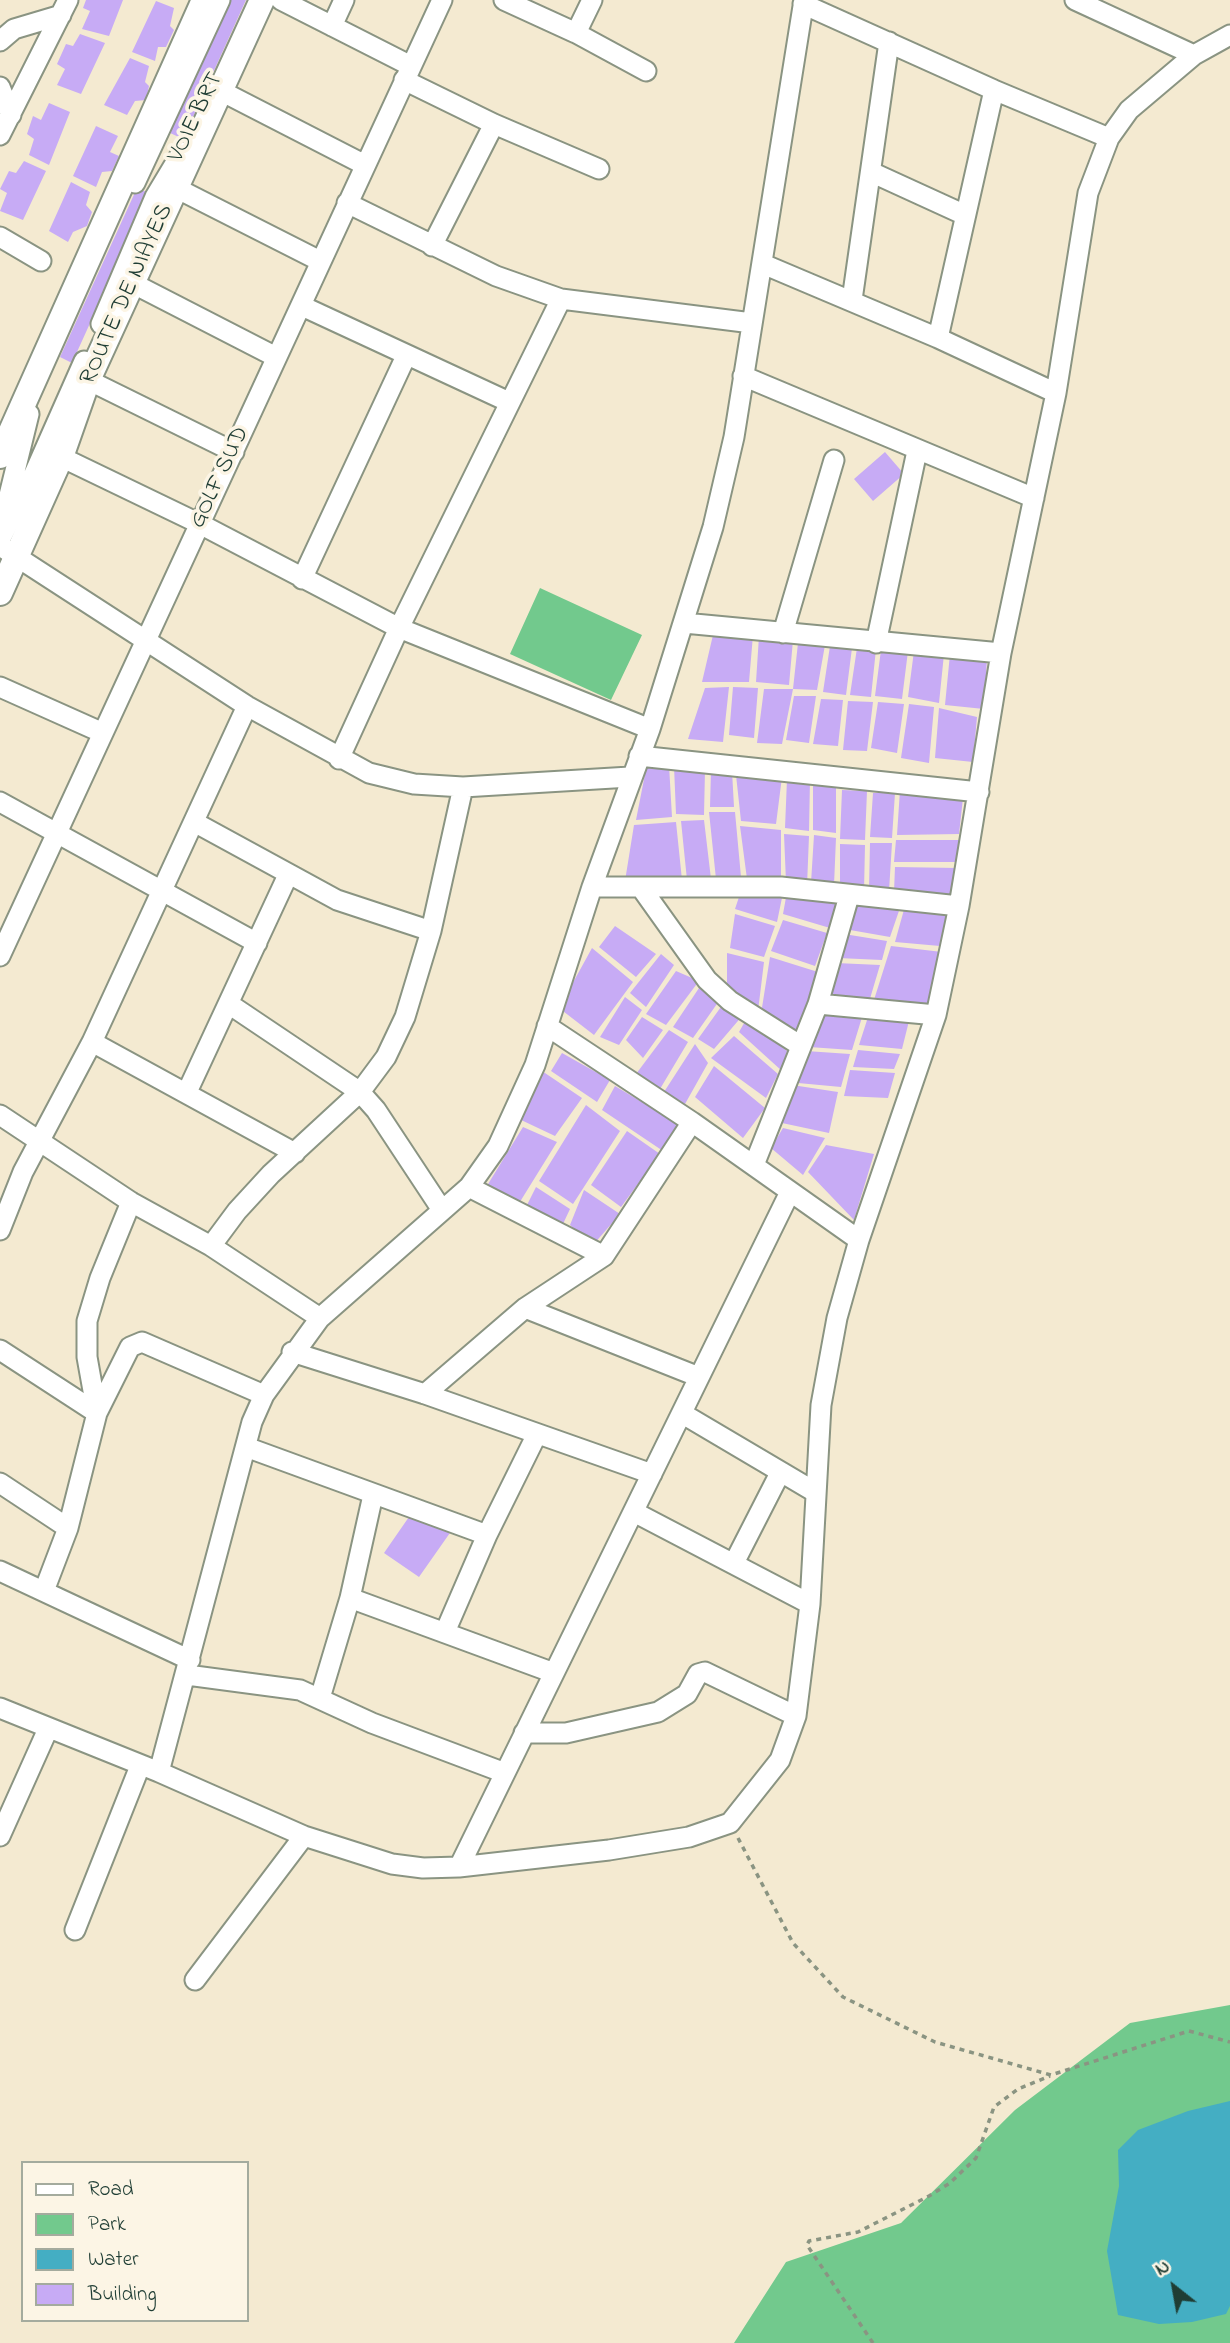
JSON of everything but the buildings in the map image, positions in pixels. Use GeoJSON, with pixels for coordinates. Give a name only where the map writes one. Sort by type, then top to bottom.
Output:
{"type":"FeatureCollection","features":[{"type":"Feature","properties":{"kind":"main road","name":"ROUTE DE NIAYES"},"geometry":{"type":"LineString","coordinates":[[0,456],[11,425],[204,0]]}},
{"type":"Feature","properties":{"kind":"main road","name":"ROUTE DE NIAYES"},"geometry":{"type":"LineString","coordinates":[[0,593],[5,548],[61,457],[89,380],[262,0]]}},
{"type":"Feature","properties":{"kind":"street","name":"VOIE BRT"},"geometry":{"type":"LineString","coordinates":[[0,534],[27,417],[220,0]]}},
{"type":"Feature","properties":{"kind":"street","name":"VOIE BRT"},"geometry":{"type":"LineString","coordinates":[[5,548],[33,476],[155,197],[188,141],[252,0]]}},
{"type":"Feature","properties":{"kind":"street"},"geometry":{"type":"LineString","coordinates":[[281,0],[332,26],[494,124],[599,169]]}},
{"type":"Feature","properties":{"kind":"street"},"geometry":{"type":"LineString","coordinates":[[332,26],[344,0]]}},
{"type":"Feature","properties":{"kind":"street","name":"GOLF SUD"},"geometry":{"type":"LineString","coordinates":[[0,956],[6,927],[57,832],[442,0]]}},
{"type":"Feature","properties":{"kind":"street"},"geometry":{"type":"LineString","coordinates":[[504,0],[576,33],[646,71]]}},
{"type":"Feature","properties":{"kind":"street"},"geometry":{"type":"LineString","coordinates":[[576,33],[592,0]]}},
{"type":"Feature","properties":{"kind":"street"},"geometry":{"type":"LineString","coordinates":[[1075,0],[1194,55]]}},
{"type":"Feature","properties":{"kind":"street"},"geometry":{"type":"LineString","coordinates":[[75,1930],[149,1769],[188,1667],[252,1422],[264,1395],[292,1352],[320,1318],[468,1187],[498,1146],[519,1104],[630,777],[650,729],[713,527],[734,437],[803,2],[994,90],[1109,138]]}},
{"type":"Feature","properties":{"kind":"street"},"geometry":{"type":"LineString","coordinates":[[0,41],[14,29],[65,7]]}},
{"type":"Feature","properties":{"kind":"street"},"geometry":{"type":"LineString","coordinates":[[0,135],[65,7]]}},
{"type":"Feature","properties":{"kind":"street"},"geometry":{"type":"LineString","coordinates":[[0,1708],[304,1836],[392,1864],[459,1867],[609,1850],[689,1837],[730,1823],[780,1760],[796,1716],[810,1604],[821,1405],[837,1318],[859,1240],[936,1015],[959,906],[1001,653],[1056,393],[1088,193],[1109,138],[1129,110],[1194,55],[1230,35]]}},
{"type":"Feature","properties":{"kind":"street"},"geometry":{"type":"LineString","coordinates":[[852,300],[889,42]]}},
{"type":"Feature","properties":{"kind":"street"},"geometry":{"type":"LineString","coordinates":[[0,87],[11,115]]}},
{"type":"Feature","properties":{"kind":"street"},"geometry":{"type":"LineString","coordinates":[[938,338],[994,90]]}},
{"type":"Feature","properties":{"kind":"street"},"geometry":{"type":"LineString","coordinates":[[221,91],[365,165]]}},
{"type":"Feature","properties":{"kind":"street"},"geometry":{"type":"LineString","coordinates":[[432,246],[494,124]]}},
{"type":"Feature","properties":{"kind":"street"},"geometry":{"type":"LineString","coordinates":[[871,172],[965,215]]}},
{"type":"Feature","properties":{"kind":"street"},"geometry":{"type":"LineString","coordinates":[[176,188],[320,261]]}},
{"type":"Feature","properties":{"kind":"street"},"geometry":{"type":"LineString","coordinates":[[347,203],[496,276],[561,299],[752,323]]}},
{"type":"Feature","properties":{"kind":"street"},"geometry":{"type":"LineString","coordinates":[[0,237],[41,261]]}},
{"type":"Feature","properties":{"kind":"street"},"geometry":{"type":"LineString","coordinates":[[763,264],[852,300],[1056,393]]}},
{"type":"Feature","properties":{"kind":"street"},"geometry":{"type":"LineString","coordinates":[[134,284],[276,357]]}},
{"type":"Feature","properties":{"kind":"street"},"geometry":{"type":"LineString","coordinates":[[339,759],[398,628],[561,299]]}},
{"type":"Feature","properties":{"kind":"street"},"geometry":{"type":"LineString","coordinates":[[302,306],[509,402]]}},
{"type":"Feature","properties":{"kind":"street"},"geometry":{"type":"LineString","coordinates":[[302,579],[406,356]]}},
{"type":"Feature","properties":{"kind":"street"},"geometry":{"type":"LineString","coordinates":[[743,376],[1034,498]]}},
{"type":"Feature","properties":{"kind":"street"},"geometry":{"type":"LineString","coordinates":[[89,380],[234,452]]}},
{"type":"Feature","properties":{"kind":"street"},"geometry":{"type":"LineString","coordinates":[[876,643],[917,451]]}},
{"type":"Feature","properties":{"kind":"street"},"geometry":{"type":"LineString","coordinates":[[61,457],[200,524],[398,628],[650,729]]}},
{"type":"Feature","properties":{"kind":"street"},"geometry":{"type":"LineString","coordinates":[[783,633],[834,460]]}},
{"type":"Feature","properties":{"kind":"street"},"geometry":{"type":"LineString","coordinates":[[5,548],[247,706],[339,759],[369,773],[414,784],[463,787],[630,777]]}},
{"type":"Feature","properties":{"kind":"street"},"geometry":{"type":"LineString","coordinates":[[684,623],[1001,653]]}},
{"type":"Feature","properties":{"kind":"street"},"geometry":{"type":"LineString","coordinates":[[0,687],[103,733]]}},
{"type":"Feature","properties":{"kind":"street"},"geometry":{"type":"LineString","coordinates":[[0,1230],[38,1141],[92,1042],[247,706]]}},
{"type":"Feature","properties":{"kind":"street"},"geometry":{"type":"LineString","coordinates":[[639,756],[979,792]]}},
{"type":"Feature","properties":{"kind":"street"},"geometry":{"type":"LineString","coordinates":[[211,1246],[237,1211],[360,1092],[386,1057],[405,1017],[431,931],[463,787]]}},
{"type":"Feature","properties":{"kind":"street"},"geometry":{"type":"LineString","coordinates":[[0,802],[257,943]]}},
{"type":"Feature","properties":{"kind":"street"},"geometry":{"type":"LineString","coordinates":[[194,822],[337,900],[431,931]]}},
{"type":"Feature","properties":{"kind":"street"},"geometry":{"type":"LineString","coordinates":[[187,1092],[288,874]]}},
{"type":"Feature","properties":{"kind":"street"},"geometry":{"type":"LineString","coordinates":[[592,887],[781,887],[959,906]]}},
{"type":"Feature","properties":{"kind":"street"},"geometry":{"type":"LineString","coordinates":[[642,889],[707,980],[730,1001],[801,1046]]}},
{"type":"Feature","properties":{"kind":"street"},"geometry":{"type":"LineString","coordinates":[[754,1165],[818,1004],[849,896]]}},
{"type":"Feature","properties":{"kind":"street"},"geometry":{"type":"LineString","coordinates":[[229,1004],[360,1092],[376,1110],[442,1210]]}},
{"type":"Feature","properties":{"kind":"street"},"geometry":{"type":"LineString","coordinates":[[818,1004],[936,1015]]}},
{"type":"Feature","properties":{"kind":"street"},"geometry":{"type":"LineString","coordinates":[[547,1026],[692,1122],[859,1240]]}},
{"type":"Feature","properties":{"kind":"street"},"geometry":{"type":"LineString","coordinates":[[92,1042],[296,1153]]}},
{"type":"Feature","properties":{"kind":"street"},"geometry":{"type":"LineString","coordinates":[[0,1115],[131,1202],[211,1246],[320,1318]]}},
{"type":"Feature","properties":{"kind":"street"},"geometry":{"type":"LineString","coordinates":[[425,1394],[526,1308],[604,1256],[692,1122]]}},
{"type":"Feature","properties":{"kind":"street"},"geometry":{"type":"LineString","coordinates":[[468,1187],[604,1256]]}},
{"type":"Feature","properties":{"kind":"street"},"geometry":{"type":"LineString","coordinates":[[459,1867],[790,1192]]}},
{"type":"Feature","properties":{"kind":"street"},"geometry":{"type":"LineString","coordinates":[[97,1413],[88,1357],[87,1321],[100,1278],[131,1202]]}},
{"type":"Feature","properties":{"kind":"street"},"geometry":{"type":"LineString","coordinates":[[526,1308],[699,1377]]}},
{"type":"Feature","properties":{"kind":"street"},"geometry":{"type":"LineString","coordinates":[[44,1591],[68,1528],[97,1413],[130,1347],[142,1342],[264,1395]]}},
{"type":"Feature","properties":{"kind":"street"},"geometry":{"type":"LineString","coordinates":[[0,1350],[97,1413]]}},
{"type":"Feature","properties":{"kind":"street"},"geometry":{"type":"LineString","coordinates":[[292,1352],[425,1394],[652,1474]]}},
{"type":"Feature","properties":{"kind":"street"},"geometry":{"type":"LineString","coordinates":[[683,1414],[815,1492]]}},
{"type":"Feature","properties":{"kind":"street"},"geometry":{"type":"LineString","coordinates":[[446,1632],[486,1535],[537,1434]]}},
{"type":"Feature","properties":{"kind":"street"},"geometry":{"type":"LineString","coordinates":[[246,1447],[486,1535]]}},
{"type":"Feature","properties":{"kind":"street"},"geometry":{"type":"LineString","coordinates":[[734,1563],[780,1473]]}},
{"type":"Feature","properties":{"kind":"street"},"geometry":{"type":"LineString","coordinates":[[0,1483],[68,1528]]}},
{"type":"Feature","properties":{"kind":"street"},"geometry":{"type":"LineString","coordinates":[[320,1698],[350,1598],[373,1495]]}},
{"type":"Feature","properties":{"kind":"street"},"geometry":{"type":"LineString","coordinates":[[634,1512],[810,1604]]}},
{"type":"Feature","properties":{"kind":"street"},"geometry":{"type":"LineString","coordinates":[[0,1571],[44,1591],[188,1667],[300,1689],[372,1723],[505,1773]]}},
{"type":"Feature","properties":{"kind":"street"},"geometry":{"type":"LineString","coordinates":[[350,1598],[554,1672]]}},
{"type":"Feature","properties":{"kind":"street"},"geometry":{"type":"LineString","coordinates":[[524,1733],[566,1733],[659,1712],[687,1694],[698,1674],[705,1672],[796,1716]]}},
{"type":"Feature","properties":{"kind":"street"},"geometry":{"type":"LineString","coordinates":[[0,1836],[48,1729]]}},
{"type":"Feature","properties":{"kind":"street"},"geometry":{"type":"LineString","coordinates":[[195,1980],[304,1836]]}},
{"type":"Feature","properties":{"kind":"path"},"geometry":{"type":"LineString","coordinates":[[730,1823],[793,1943],[842,1997],[934,2042],[1051,2075]]}},
{"type":"Feature","properties":{"kind":"path"},"geometry":{"type":"LineString","coordinates":[[873,2343],[807,2245],[808,2241],[858,2232],[917,2203],[950,2183],[976,2158],[994,2107],[1018,2089],[1051,2075],[1189,2031],[1230,2042]]}},
{"type":"Feature","properties":{"kind":"green space"},"geometry":{"type":"Polygon","coordinates":[[[540,588],[642,635],[611,700],[510,654],[540,588]]]}},
{"type":"Feature","properties":{"kind":"green space"},"geometry":{"type":"Polygon","coordinates":[[[1230,2005],[1230,2343],[734,2343],[786,2262],[901,2223],[1015,2110],[1130,2023],[1230,2005]]]}},
{"type":"Feature","properties":{"kind":"water"},"geometry":{"type":"Polygon","coordinates":[[[1230,2101],[1230,2306],[1226,2314],[1192,2322],[1159,2324],[1118,2315],[1107,2251],[1119,2186],[1118,2150],[1138,2130],[1188,2111],[1230,2101]]]}}]}
